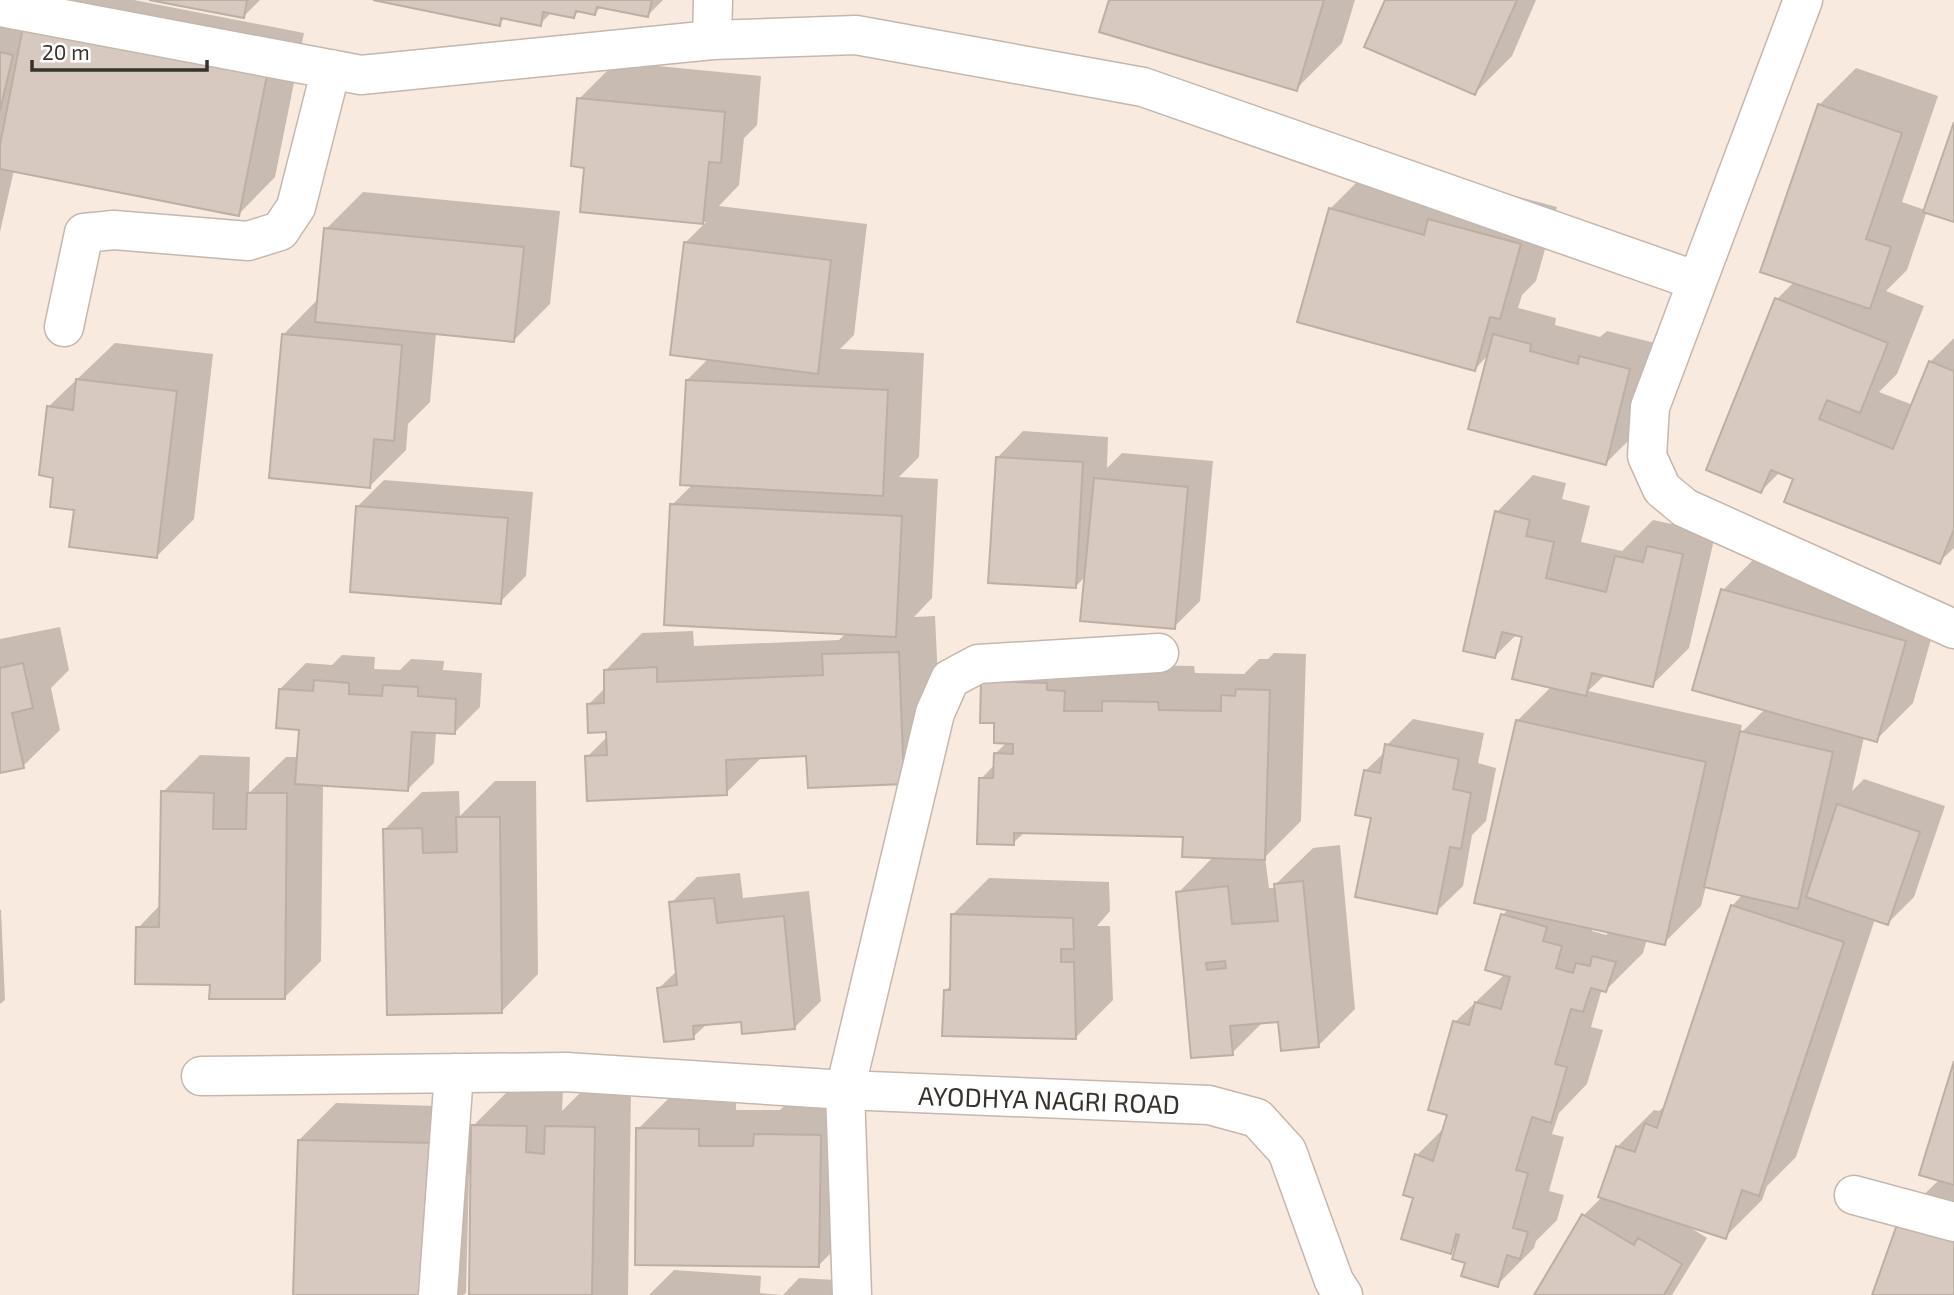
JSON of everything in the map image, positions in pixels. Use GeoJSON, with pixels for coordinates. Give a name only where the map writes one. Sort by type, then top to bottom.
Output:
{"type":"FeatureCollection","features":[{"type":"Feature","properties":{"kind":"street"},"geometry":{"type":"LineString","coordinates":[[712,40],[713,0]]}},
{"type":"Feature","properties":{"kind":"street"},"geometry":{"type":"LineString","coordinates":[[1803,0],[1650,407],[1647,456],[1662,489],[1685,508],[1954,629]]}},
{"type":"Feature","properties":{"kind":"street"},"geometry":{"type":"LineString","coordinates":[[0,7],[361,75],[712,40],[856,35],[1143,87],[1698,281]]}},
{"type":"Feature","properties":{"kind":"street"},"geometry":{"type":"LineString","coordinates":[[64,327],[84,233],[114,230],[248,241],[280,231],[296,207],[331,69]]}},
{"type":"Feature","properties":{"kind":"street"},"geometry":{"type":"LineString","coordinates":[[852,1295],[845,1090],[935,713],[950,679],[978,664],[1159,653]]}},
{"type":"Feature","properties":{"kind":"street","name":"AYODHYA NAGRI ROAD"},"geometry":{"type":"LineString","coordinates":[[201,1076],[566,1072],[845,1090],[1209,1105],[1257,1118],[1287,1151],[1334,1281],[1343,1295]]}},
{"type":"Feature","properties":{"kind":"street"},"geometry":{"type":"LineString","coordinates":[[438,1295],[454,1073]]}},
{"type":"Feature","properties":{"kind":"street"},"geometry":{"type":"LineString","coordinates":[[1854,1195],[1954,1222]]}},
{"type":"Feature","properties":{"kind":"building"},"geometry":{"type":"Polygon","coordinates":[[[149,0],[247,0],[244,18],[149,0]]]}},
{"type":"Feature","properties":{"kind":"building"},"geometry":{"type":"Polygon","coordinates":[[[373,0],[652,0],[648,17],[597,7],[595,15],[576,11],[574,18],[543,12],[541,26],[501,18],[500,26],[373,0]]]}},
{"type":"Feature","properties":{"kind":"building"},"geometry":{"type":"Polygon","coordinates":[[[1109,0],[1324,0],[1297,91],[1099,32],[1109,0]]]}},
{"type":"Feature","properties":{"kind":"building"},"geometry":{"type":"Polygon","coordinates":[[[1385,0],[1517,0],[1475,95],[1364,47],[1385,0]]]}},
{"type":"Feature","properties":{"kind":"building"},"geometry":{"type":"Polygon","coordinates":[[[24,22],[268,70],[239,216],[0,169],[0,145],[24,22]]]}},
{"type":"Feature","properties":{"kind":"building"},"geometry":{"type":"Polygon","coordinates":[[[0,52],[13,55],[0,111],[0,52]]]}},
{"type":"Feature","properties":{"kind":"building"},"geometry":{"type":"Polygon","coordinates":[[[577,98],[725,112],[721,163],[709,162],[703,224],[580,212],[584,168],[571,166],[577,98]]]}},
{"type":"Feature","properties":{"kind":"building"},"geometry":{"type":"Polygon","coordinates":[[[1818,104],[1902,133],[1866,239],[1891,247],[1870,309],[1760,272],[1818,104]]]}},
{"type":"Feature","properties":{"kind":"building"},"geometry":{"type":"Polygon","coordinates":[[[1954,122],[1954,222],[1923,212],[1954,122]]]}},
{"type":"Feature","properties":{"kind":"building"},"geometry":{"type":"Polygon","coordinates":[[[1329,208],[1424,235],[1428,219],[1521,244],[1500,319],[1490,317],[1475,371],[1297,322],[1329,208]]]}},
{"type":"Feature","properties":{"kind":"building"},"geometry":{"type":"Polygon","coordinates":[[[324,228],[524,247],[514,342],[315,322],[324,228]]]}},
{"type":"Feature","properties":{"kind":"building"},"geometry":{"type":"Polygon","coordinates":[[[684,242],[831,260],[818,374],[670,355],[684,242]]]}},
{"type":"Feature","properties":{"kind":"building"},"geometry":{"type":"Polygon","coordinates":[[[1775,298],[1888,343],[1860,413],[1827,400],[1819,419],[1893,449],[1929,361],[1954,371],[1954,529],[1940,564],[1784,502],[1793,479],[1771,470],[1761,493],[1706,470],[1775,298]]]}},
{"type":"Feature","properties":{"kind":"building"},"geometry":{"type":"Polygon","coordinates":[[[282,334],[402,345],[394,441],[374,439],[370,488],[269,478],[282,334]]]}},
{"type":"Feature","properties":{"kind":"building"},"geometry":{"type":"Polygon","coordinates":[[[1493,334],[1531,344],[1530,351],[1578,364],[1579,356],[1630,369],[1606,465],[1468,429],[1493,334]]]}},
{"type":"Feature","properties":{"kind":"building"},"geometry":{"type":"Polygon","coordinates":[[[76,379],[177,391],[157,558],[69,547],[74,510],[50,507],[53,478],[39,475],[47,406],[73,410],[76,379]]]}},
{"type":"Feature","properties":{"kind":"building"},"geometry":{"type":"Polygon","coordinates":[[[686,380],[888,390],[883,496],[680,485],[686,380]]]}},
{"type":"Feature","properties":{"kind":"building"},"geometry":{"type":"Polygon","coordinates":[[[996,457],[1083,462],[1076,588],[988,583],[996,457]]]}},
{"type":"Feature","properties":{"kind":"building"},"geometry":{"type":"Polygon","coordinates":[[[1094,478],[1188,487],[1175,629],[1080,621],[1094,478]]]}},
{"type":"Feature","properties":{"kind":"building"},"geometry":{"type":"Polygon","coordinates":[[[670,504],[902,516],[896,637],[664,625],[670,504]]]}},
{"type":"Feature","properties":{"kind":"building"},"geometry":{"type":"Polygon","coordinates":[[[356,506],[508,518],[501,604],[350,592],[356,506]]]}},
{"type":"Feature","properties":{"kind":"building"},"geometry":{"type":"Polygon","coordinates":[[[1495,511],[1530,520],[1526,536],[1554,542],[1546,578],[1606,592],[1615,556],[1643,562],[1647,546],[1683,554],[1653,687],[1592,673],[1586,696],[1512,679],[1522,637],[1502,632],[1495,658],[1463,651],[1495,511]]]}},
{"type":"Feature","properties":{"kind":"building"},"geometry":{"type":"Polygon","coordinates":[[[1721,589],[1906,641],[1877,742],[1692,690],[1721,589]]]}},
{"type":"Feature","properties":{"kind":"building"},"geometry":{"type":"Polygon","coordinates":[[[899,652],[904,784],[808,788],[806,756],[726,760],[727,795],[587,801],[585,756],[607,755],[606,732],[588,733],[587,704],[604,703],[604,670],[657,667],[657,682],[823,675],[822,654],[899,652]]]}},
{"type":"Feature","properties":{"kind":"building"},"geometry":{"type":"Polygon","coordinates":[[[23,663],[33,708],[12,713],[24,768],[0,773],[0,668],[23,663]]]}},
{"type":"Feature","properties":{"kind":"building"},"geometry":{"type":"Polygon","coordinates":[[[314,680],[349,683],[349,694],[382,696],[383,685],[418,687],[418,696],[456,699],[455,734],[412,732],[408,791],[295,784],[299,730],[276,728],[279,689],[313,691],[314,680]]]}},
{"type":"Feature","properties":{"kind":"building"},"geometry":{"type":"Polygon","coordinates":[[[981,681],[1047,683],[1047,690],[1065,691],[1064,711],[1102,711],[1102,701],[1158,702],[1159,710],[1221,711],[1221,695],[1235,696],[1236,689],[1270,690],[1265,860],[1182,857],[1183,837],[1014,833],[1014,845],[977,844],[979,778],[993,778],[994,753],[1013,754],[1013,744],[994,743],[994,723],[980,723],[981,681]]]}},
{"type":"Feature","properties":{"kind":"building"},"geometry":{"type":"Polygon","coordinates":[[[1516,720],[1706,762],[1665,945],[1474,903],[1516,720]]]}},
{"type":"Feature","properties":{"kind":"building"},"geometry":{"type":"Polygon","coordinates":[[[1740,731],[1833,752],[1798,909],[1704,887],[1740,731]]]}},
{"type":"Feature","properties":{"kind":"building"},"geometry":{"type":"Polygon","coordinates":[[[1385,744],[1459,759],[1453,789],[1471,793],[1461,849],[1450,847],[1437,914],[1355,897],[1371,818],[1355,815],[1364,770],[1380,773],[1385,744]]]}},
{"type":"Feature","properties":{"kind":"building"},"geometry":{"type":"Polygon","coordinates":[[[161,791],[214,793],[213,829],[246,829],[247,793],[287,793],[285,999],[209,999],[210,985],[135,984],[136,927],[159,927],[161,791]]]}},
{"type":"Feature","properties":{"kind":"building"},"geometry":{"type":"Polygon","coordinates":[[[1837,804],[1920,832],[1888,925],[1806,897],[1837,804]]]}},
{"type":"Feature","properties":{"kind":"building"},"geometry":{"type":"Polygon","coordinates":[[[456,817],[500,817],[502,1013],[387,1015],[383,829],[422,828],[423,853],[457,852],[456,817]]]}},
{"type":"Feature","properties":{"kind":"building"},"geometry":{"type":"Polygon","coordinates":[[[1303,881],[1319,1047],[1281,1051],[1278,1022],[1230,1026],[1233,1055],[1191,1058],[1176,892],[1228,886],[1232,924],[1278,921],[1274,884],[1303,881]],[[1225,961],[1206,963],[1207,970],[1226,968],[1225,961]]]}},
{"type":"Feature","properties":{"kind":"building"},"geometry":{"type":"Polygon","coordinates":[[[714,898],[717,923],[784,916],[795,1029],[742,1034],[741,1022],[693,1026],[694,1039],[664,1042],[657,988],[677,985],[669,902],[714,898]]]}},
{"type":"Feature","properties":{"kind":"building"},"geometry":{"type":"Polygon","coordinates":[[[1731,905],[1844,942],[1759,1196],[1742,1190],[1726,1239],[1598,1197],[1616,1146],[1635,1152],[1645,1123],[1657,1128],[1731,905]]]}},
{"type":"Feature","properties":{"kind":"building"},"geometry":{"type":"Polygon","coordinates":[[[951,914],[1073,918],[1074,949],[1061,949],[1061,962],[1074,962],[1076,1039],[942,1036],[944,990],[950,990],[951,914]]]}},
{"type":"Feature","properties":{"kind":"building"},"geometry":{"type":"Polygon","coordinates":[[[1501,914],[1547,927],[1543,941],[1562,946],[1556,968],[1573,973],[1576,963],[1590,966],[1592,956],[1616,962],[1606,992],[1591,988],[1583,1012],[1571,1009],[1555,1064],[1567,1067],[1551,1123],[1532,1117],[1516,1170],[1528,1173],[1513,1228],[1528,1232],[1520,1259],[1507,1255],[1498,1287],[1461,1276],[1465,1263],[1452,1259],[1459,1235],[1456,1234],[1451,1254],[1401,1239],[1413,1198],[1403,1195],[1415,1154],[1433,1161],[1447,1115],[1428,1110],[1453,1021],[1469,1025],[1475,1002],[1501,1009],[1510,977],[1485,970],[1501,914]]]}},
{"type":"Feature","properties":{"kind":"building"},"geometry":{"type":"Polygon","coordinates":[[[1954,1061],[1954,1185],[1919,1175],[1954,1061]]]}},
{"type":"Feature","properties":{"kind":"building"},"geometry":{"type":"Polygon","coordinates":[[[471,1125],[527,1126],[526,1152],[544,1154],[545,1126],[595,1127],[592,1295],[469,1295],[471,1125]]]}},
{"type":"Feature","properties":{"kind":"building"},"geometry":{"type":"Polygon","coordinates":[[[636,1128],[699,1129],[699,1146],[753,1146],[754,1134],[821,1135],[819,1267],[635,1265],[636,1128]]]}},
{"type":"Feature","properties":{"kind":"building"},"geometry":{"type":"Polygon","coordinates":[[[298,1140],[435,1143],[430,1295],[293,1295],[298,1140]]]}},
{"type":"Feature","properties":{"kind":"building"},"geometry":{"type":"Polygon","coordinates":[[[1582,1214],[1634,1245],[1638,1238],[1682,1264],[1664,1295],[1534,1295],[1582,1214]]]}},
{"type":"Feature","properties":{"kind":"building"},"geometry":{"type":"Polygon","coordinates":[[[1900,1216],[1954,1235],[1954,1295],[1872,1295],[1900,1216]]]}}]}
